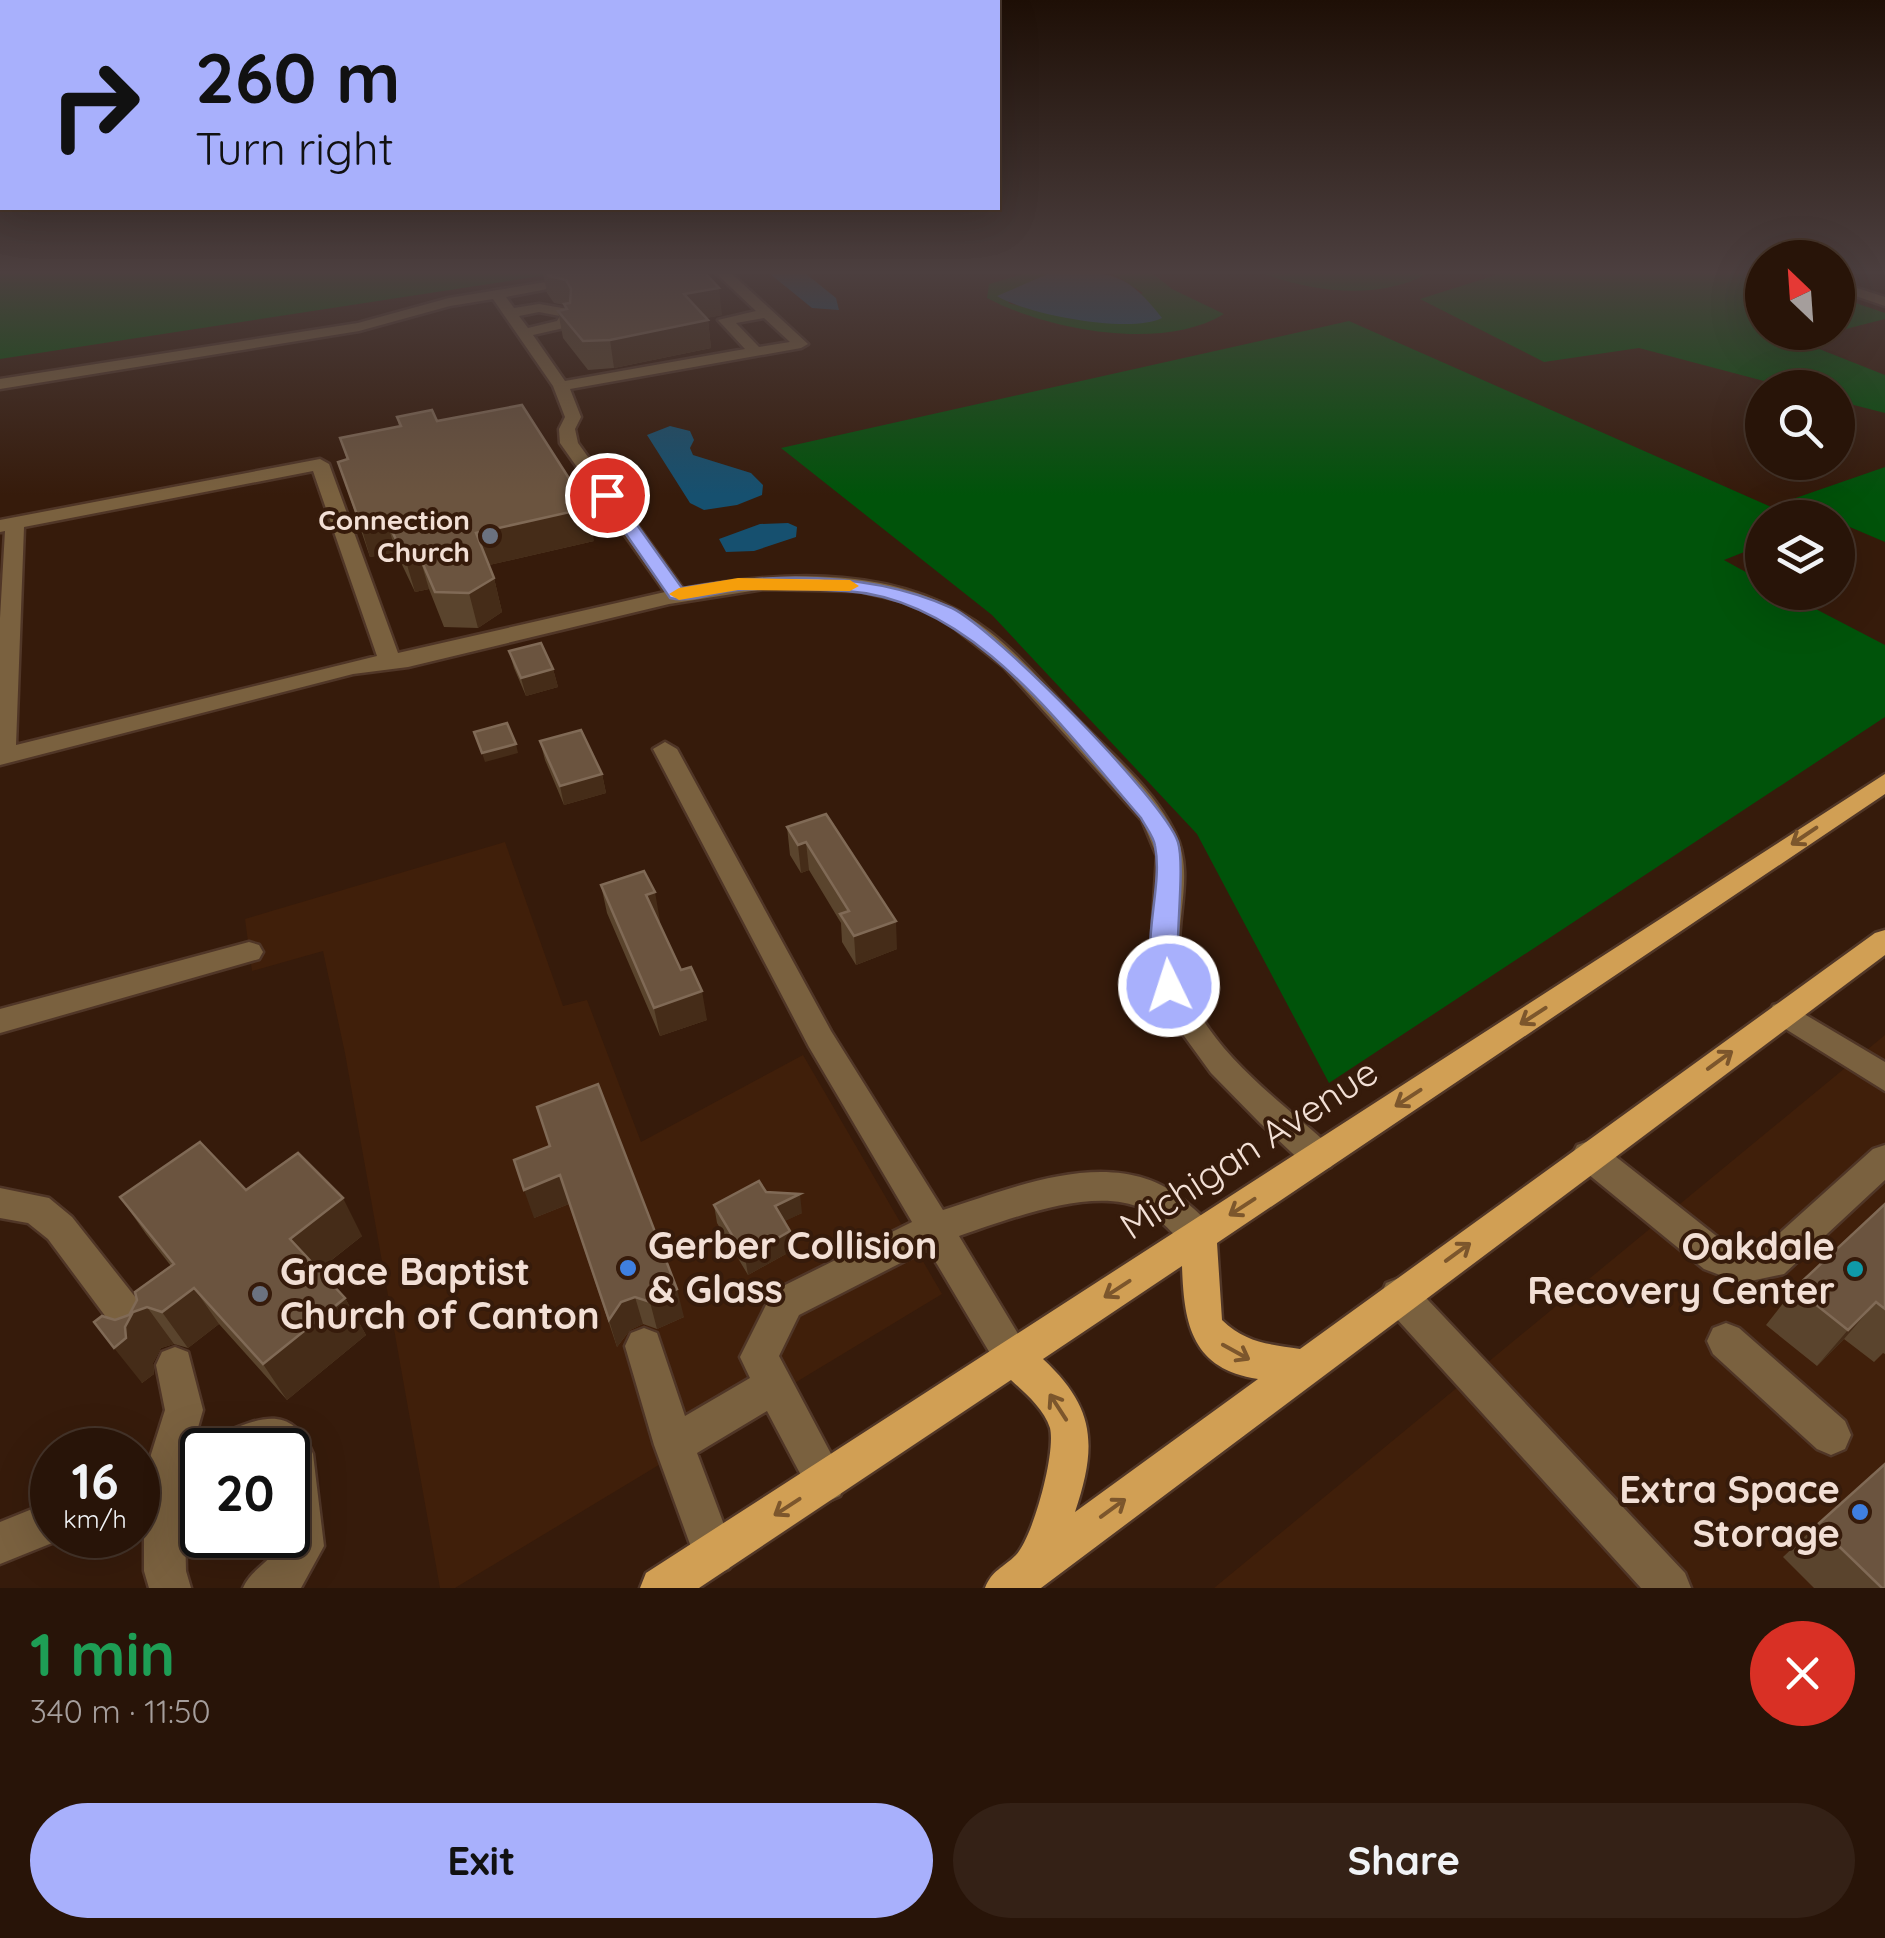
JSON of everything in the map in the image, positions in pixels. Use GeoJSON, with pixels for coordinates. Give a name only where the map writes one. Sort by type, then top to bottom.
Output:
{"type":"FeatureCollection","features":[{"type":"Feature","properties":{"kind":"main road","name":"Michigan Avenue"},"geometry":{"type":"LineString","coordinates":[[661,1588],[1885,782]]}},
{"type":"Feature","properties":{"kind":"main road"},"geometry":{"type":"LineString","coordinates":[[1020,1577],[1885,940]]}},
{"type":"Feature","properties":{"kind":"main road"},"geometry":{"type":"LineString","coordinates":[[1198,1236],[1202,1314],[1208,1330],[1226,1349],[1250,1360],[1303,1368]]}},
{"type":"Feature","properties":{"kind":"main road"},"geometry":{"type":"LineString","coordinates":[[1012,1357],[1040,1382],[1069,1424],[1064,1484],[1020,1577]]}},
{"type":"Feature","properties":{"kind":"street"},"geometry":{"type":"LineString","coordinates":[[0,384],[229,347]]}},
{"type":"Feature","properties":{"kind":"street"},"geometry":{"type":"LineString","coordinates":[[533,347],[561,386],[573,417],[567,429],[569,442],[677,594]]}},
{"type":"Feature","properties":{"kind":"street"},"geometry":{"type":"LineString","coordinates":[[751,347],[756,352]]}},
{"type":"Feature","properties":{"kind":"street"},"geometry":{"type":"LineString","coordinates":[[561,386],[784,347]]}},
{"type":"Feature","properties":{"kind":"street"},"geometry":{"type":"LineString","coordinates":[[389,660],[320,464],[8,525],[2,756],[389,660],[408,660],[677,594],[738,584],[850,586],[904,596],[948,614],[979,634],[1018,670],[1150,814],[1167,844],[1165,950],[1169,986],[1190,1026],[1319,1157]]}},
{"type":"Feature","properties":{"kind":"street"},"geometry":{"type":"LineString","coordinates":[[665,749],[820,1039],[1012,1357]]}},
{"type":"Feature","properties":{"kind":"street"},"geometry":{"type":"LineString","coordinates":[[0,1021],[249,952]]}},
{"type":"Feature","properties":{"kind":"street"},"geometry":{"type":"LineString","coordinates":[[1784,1013],[1885,1078]]}},
{"type":"Feature","properties":{"kind":"street"},"geometry":{"type":"LineString","coordinates":[[1589,1156],[1717,1258],[1741,1267],[1771,1264],[1885,1159]]}},
{"type":"Feature","properties":{"kind":"street"},"geometry":{"type":"LineString","coordinates":[[826,1482],[759,1357],[786,1304],[933,1229],[1049,1192],[1111,1187],[1136,1190],[1161,1201],[1198,1236]]}},
{"type":"Feature","properties":{"kind":"street"},"geometry":{"type":"LineString","coordinates":[[0,1203],[37,1209],[60,1228],[142,1336]]}},
{"type":"Feature","properties":{"kind":"street"},"geometry":{"type":"LineString","coordinates":[[1399,1295],[1670,1588]]}},
{"type":"Feature","properties":{"kind":"street"},"geometry":{"type":"LineString","coordinates":[[1726,1341],[1831,1435]]}},
{"type":"Feature","properties":{"kind":"street"},"geometry":{"type":"LineString","coordinates":[[644,1346],[674,1445],[714,1554]]}},
{"type":"Feature","properties":{"kind":"street"},"geometry":{"type":"LineString","coordinates":[[160,1462],[184,1410],[175,1365]]}},
{"type":"Feature","properties":{"kind":"street"},"geometry":{"type":"LineString","coordinates":[[674,1445],[775,1384]]}},
{"type":"Feature","properties":{"kind":"street"},"geometry":{"type":"LineString","coordinates":[[0,1543],[30,1531]]}},
{"type":"Feature","properties":{"kind":"street"},"geometry":{"type":"LineString","coordinates":[[160,1540],[170,1588]]}},
{"type":"Feature","properties":{"kind":"street"},"geometry":{"type":"LineString","coordinates":[[264,1588],[285,1574],[295,1558]]}},
{"type":"Feature","properties":{"kind":"shaded area"},"geometry":{"type":"Polygon","coordinates":[[[505,842],[563,1006],[587,1000],[641,1142],[803,1055],[942,1294],[455,1588],[440,1588],[345,1053],[323,951],[252,971],[245,919],[505,842]]]}},
{"type":"Feature","properties":{"kind":"shaded area"},"geometry":{"type":"Polygon","coordinates":[[[1885,1035],[1885,1588],[1214,1588],[1885,1035]]]}},
{"type":"Feature","properties":{"kind":"green space"},"geometry":{"type":"Polygon","coordinates":[[[0,347],[77,347],[0,359],[0,347]]]}},
{"type":"Feature","properties":{"kind":"green space"},"geometry":{"type":"Polygon","coordinates":[[[1232,347],[1408,347],[1755,500],[1745,500],[1745,552],[1724,560],[1745,572],[1745,610],[1818,610],[1885,645],[1885,717],[1329,1083],[1197,834],[992,615],[781,448],[1232,347]]]}},
{"type":"Feature","properties":{"kind":"green space"},"geometry":{"type":"Polygon","coordinates":[[[1515,347],[1745,347],[1822,350],[1885,375],[1885,413],[1855,405],[1855,370],[1745,370],[1745,376],[1639,348],[1544,362],[1515,347]]]}},
{"type":"Feature","properties":{"kind":"green space"},"geometry":{"type":"Polygon","coordinates":[[[1885,467],[1885,542],[1855,529],[1855,500],[1790,500],[1885,467]]]}},
{"type":"Feature","properties":{"kind":"water"},"geometry":{"type":"Polygon","coordinates":[[[670,426],[690,431],[693,455],[751,473],[763,485],[762,495],[737,505],[704,510],[690,503],[647,435],[670,426]]]}},
{"type":"Feature","properties":{"kind":"water"},"geometry":{"type":"Polygon","coordinates":[[[788,523],[797,527],[796,537],[754,551],[726,552],[719,539],[760,524],[788,523]]]}},
{"type":"Feature","properties":{"kind":"building","name":"Connection Church"},"geometry":{"type":"Polygon","coordinates":[[[522,405],[588,508],[476,533],[494,578],[469,593],[435,592],[419,555],[405,558],[386,519],[360,523],[338,462],[348,459],[340,438],[401,426],[397,417],[432,410],[437,421],[522,405]]]}},
{"type":"Feature","properties":{"kind":"building"},"geometry":{"type":"Polygon","coordinates":[[[541,643],[553,669],[521,678],[509,651],[541,643]]]}},
{"type":"Feature","properties":{"kind":"building"},"geometry":{"type":"Polygon","coordinates":[[[507,723],[516,744],[482,753],[474,732],[507,723]]]}},
{"type":"Feature","properties":{"kind":"building"},"geometry":{"type":"Polygon","coordinates":[[[581,730],[602,774],[560,786],[540,741],[581,730]]]}},
{"type":"Feature","properties":{"kind":"building"},"geometry":{"type":"Polygon","coordinates":[[[826,814],[896,921],[854,936],[840,914],[849,911],[806,842],[798,845],[787,827],[826,814]]]}},
{"type":"Feature","properties":{"kind":"building"},"geometry":{"type":"Polygon","coordinates":[[[644,871],[655,892],[646,895],[681,970],[691,967],[702,991],[654,1008],[601,885],[644,871]]]}},
{"type":"Feature","properties":{"kind":"building","name":"Gerber Collision & Glass"},"geometry":{"type":"Polygon","coordinates":[[[598,1084],[677,1289],[650,1302],[635,1297],[621,1302],[609,1320],[560,1175],[524,1190],[514,1160],[550,1146],[537,1107],[598,1084]]]}},
{"type":"Feature","properties":{"kind":"building","name":"Grace Baptist Church of Canton"},"geometry":{"type":"Polygon","coordinates":[[[200,1142],[246,1190],[298,1153],[343,1198],[290,1239],[345,1298],[263,1364],[194,1288],[162,1312],[147,1307],[133,1312],[125,1327],[126,1338],[114,1348],[94,1322],[102,1316],[115,1320],[129,1315],[137,1300],[135,1292],[174,1264],[120,1197],[200,1142]]]}},
{"type":"Feature","properties":{"kind":"building"},"geometry":{"type":"Polygon","coordinates":[[[759,1181],[766,1192],[800,1194],[775,1206],[790,1231],[745,1257],[714,1205],[759,1181]]]}},
{"type":"Feature","properties":{"kind":"building"},"geometry":{"type":"Polygon","coordinates":[[[1885,1204],[1885,1309],[1876,1302],[1848,1330],[1795,1288],[1885,1204]]]}},
{"type":"Feature","properties":{"kind":"building"},"geometry":{"type":"Polygon","coordinates":[[[1885,1464],[1885,1588],[1882,1588],[1817,1525],[1885,1464]]]}},
{"type":"Feature","properties":{"kind":"slow traffic"},"geometry":{"type":"LineString","coordinates":[[679,594],[738,584],[802,582],[850,586]]}},
{"type":"Feature","properties":{"kind":"place","name":"Connection Church"},"geometry":{"type":"Point","coordinates":[490,536]}},
{"type":"Feature","properties":{"kind":"place","name":"Gerber Collision & Glass"},"geometry":{"type":"Point","coordinates":[628,1268]}},
{"type":"Feature","properties":{"kind":"place","name":"Oakdale Recovery Center"},"geometry":{"type":"Point","coordinates":[1855,1269]}},
{"type":"Feature","properties":{"kind":"place","name":"Grace Baptist Church of Canton"},"geometry":{"type":"Point","coordinates":[260,1294]}},
{"type":"Feature","properties":{"kind":"place","name":"Extra Space Storage"},"geometry":{"type":"Point","coordinates":[1860,1512]}},
{"type":"Feature","properties":{"kind":"route"},"geometry":{"type":"LineString","coordinates":[[607,495],[677,594],[738,584],[802,582],[850,586],[904,596],[948,614],[979,634],[1113,772],[1150,814],[1167,844],[1165,950],[1169,986]]}}]}
